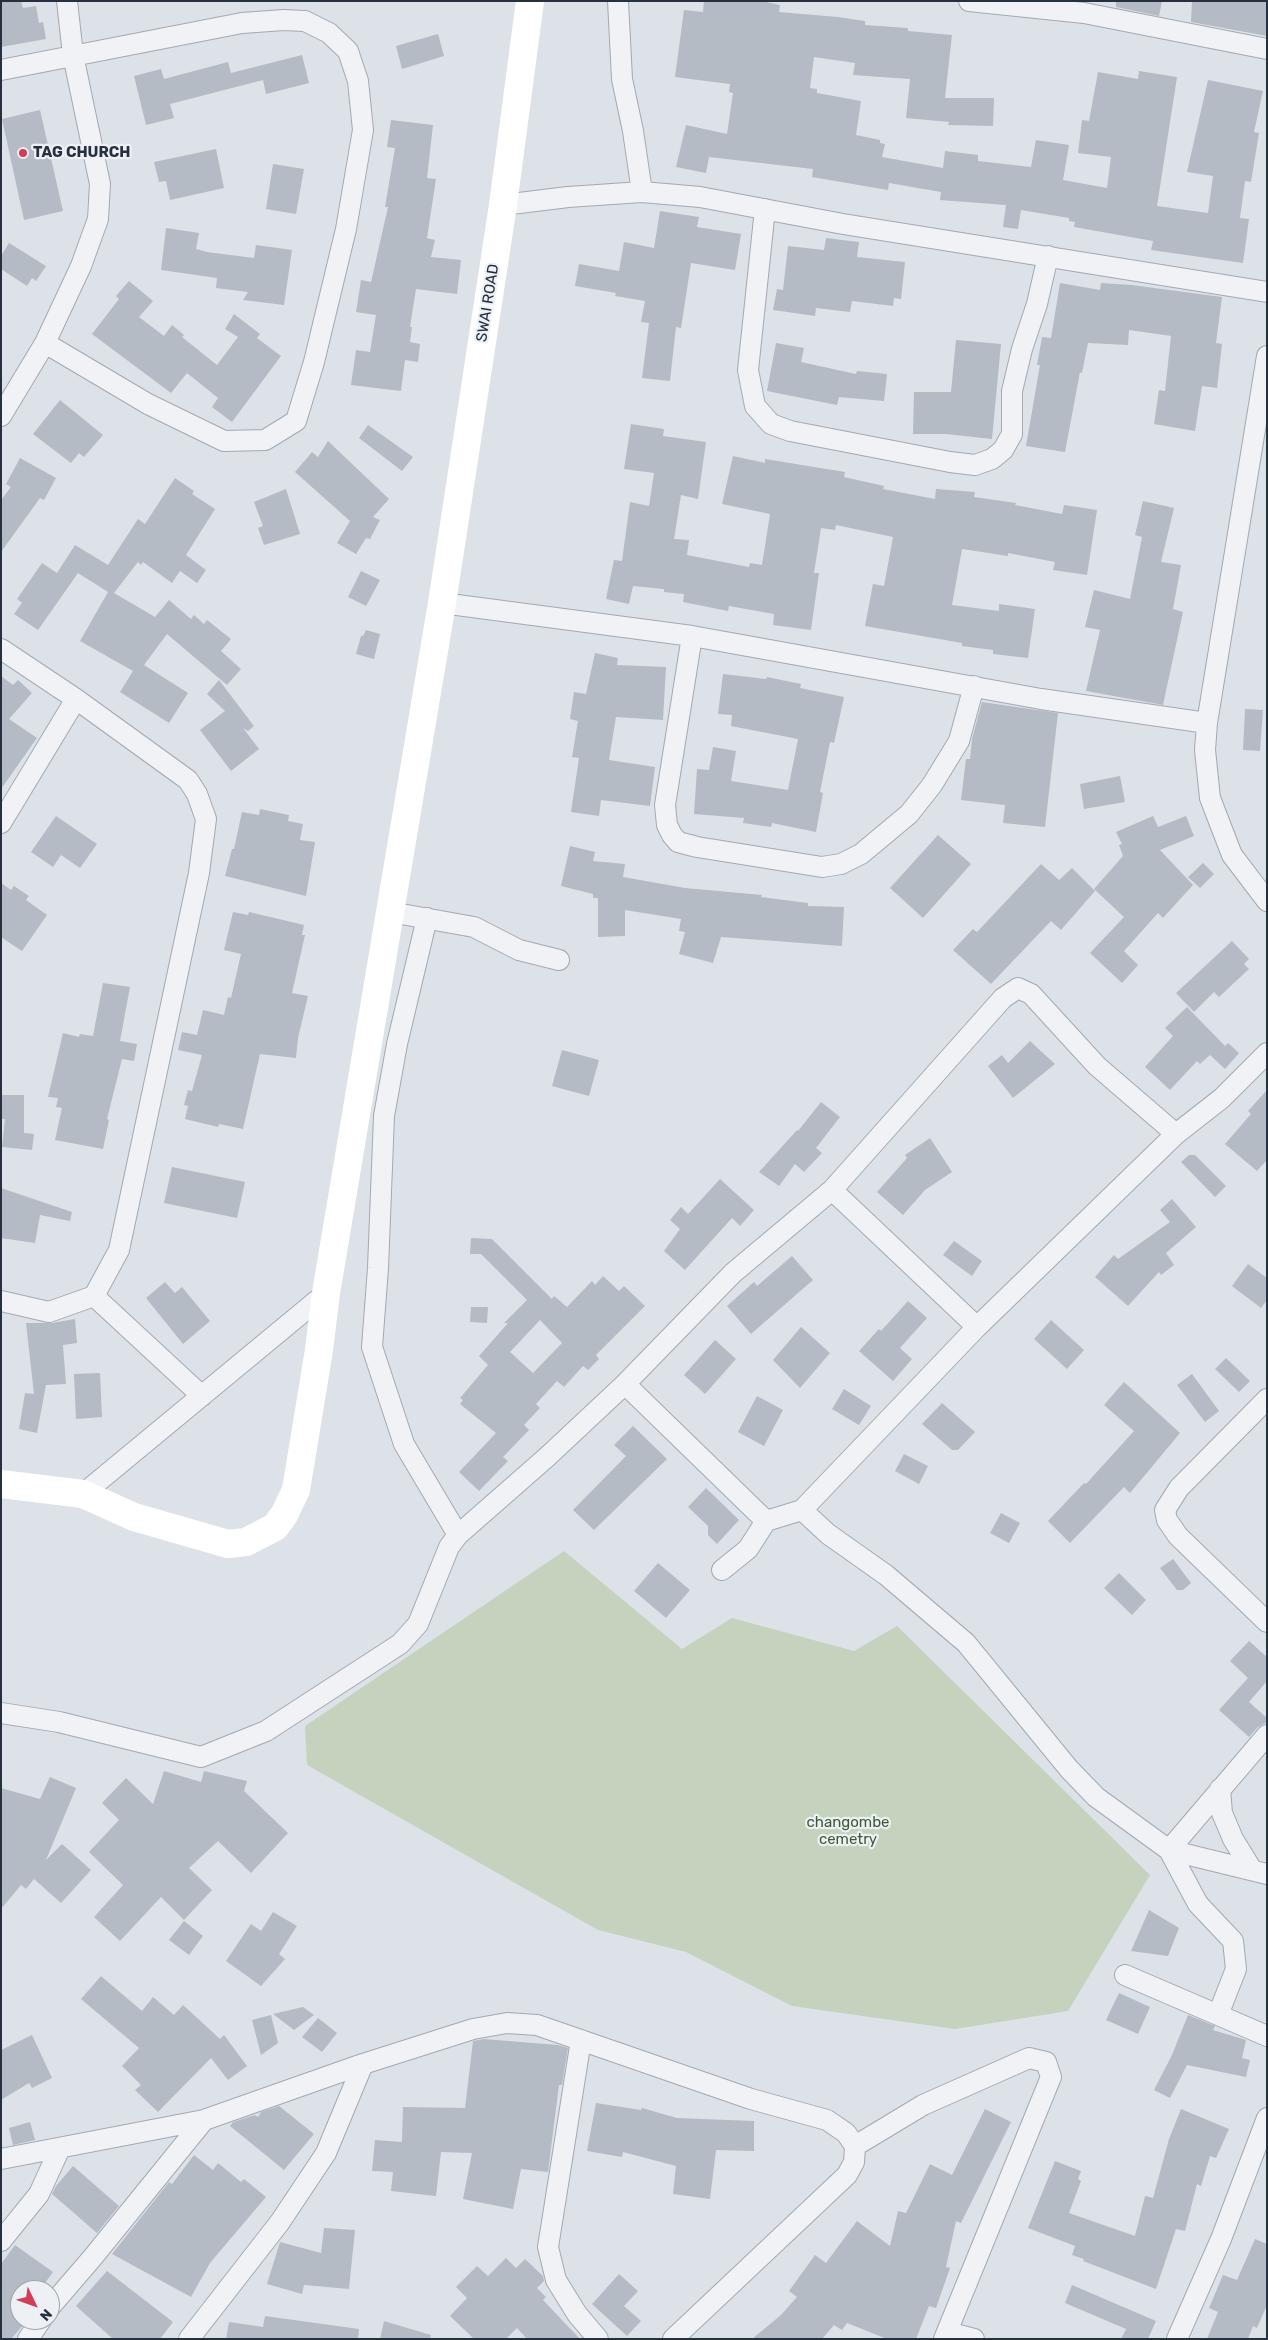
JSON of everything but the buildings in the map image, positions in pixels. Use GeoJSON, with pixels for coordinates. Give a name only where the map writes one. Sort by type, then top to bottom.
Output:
{"type":"FeatureCollection","features":[{"type":"Feature","properties":{"kind":"street"},"geometry":{"type":"LineString","coordinates":[[1,416],[7,397],[45,343],[81,266],[98,219],[100,184],[73,55],[67,1]]}},
{"type":"Feature","properties":{"kind":"street","name":"SWAI ROAD"},"geometry":{"type":"LineString","coordinates":[[1,1484],[83,1494],[134,1517],[228,1544],[246,1542],[274,1527],[284,1515],[296,1490],[319,1350],[326,1293],[442,603],[503,206],[530,1]]}},
{"type":"Feature","properties":{"kind":"street"},"geometry":{"type":"LineString","coordinates":[[618,1],[622,79],[633,131],[642,192]]}},
{"type":"Feature","properties":{"kind":"street"},"geometry":{"type":"LineString","coordinates":[[969,1],[1085,7],[1267,50]]}},
{"type":"Feature","properties":{"kind":"street"},"geometry":{"type":"LineString","coordinates":[[1,70],[242,23],[284,20],[305,21],[329,33],[348,51],[358,81],[363,130],[346,229],[314,362],[296,421],[266,440],[224,441],[148,404],[45,343]]}},
{"type":"Feature","properties":{"kind":"street"},"geometry":{"type":"LineString","coordinates":[[503,206],[568,197],[642,192],[700,197],[843,224],[1267,292]]}},
{"type":"Feature","properties":{"kind":"street"},"geometry":{"type":"LineString","coordinates":[[765,209],[748,370],[755,406],[771,424],[790,431],[950,462],[975,464],[992,459],[1003,450],[1012,434],[1012,391],[1022,349],[1037,304],[1048,256]]}},
{"type":"Feature","properties":{"kind":"street"},"geometry":{"type":"LineString","coordinates":[[1267,356],[1207,723],[1205,750],[1210,798],[1232,855],[1267,901]]}},
{"type":"Feature","properties":{"kind":"street"},"geometry":{"type":"LineString","coordinates":[[442,603],[692,636],[1041,699],[1207,723]]}},
{"type":"Feature","properties":{"kind":"street"},"geometry":{"type":"LineString","coordinates":[[692,636],[666,805],[667,825],[672,835],[678,842],[696,847],[822,867],[841,864],[861,854],[909,814],[932,784],[959,741],[974,686]]}},
{"type":"Feature","properties":{"kind":"street"},"geometry":{"type":"LineString","coordinates":[[1,649],[76,699],[188,780],[197,794],[206,819],[199,874],[119,1250],[94,1296],[49,1312],[1,1301]]}},
{"type":"Feature","properties":{"kind":"street"},"geometry":{"type":"LineString","coordinates":[[1,823],[76,699]]}},
{"type":"Feature","properties":{"kind":"street"},"geometry":{"type":"LineString","coordinates":[[390,912],[474,926],[519,950],[560,960]]}},
{"type":"Feature","properties":{"kind":"street"},"geometry":{"type":"LineString","coordinates":[[427,918],[397,1044],[384,1116],[378,1268],[372,1347],[404,1444],[458,1535]]}},
{"type":"Feature","properties":{"kind":"street"},"geometry":{"type":"LineString","coordinates":[[1,1713],[59,1722],[201,1757],[266,1731],[400,1644],[418,1624],[449,1547],[458,1535],[547,1457],[625,1384],[733,1273],[832,1190],[1003,998],[1018,988],[1032,994],[1096,1066],[1176,1134]]}},
{"type":"Feature","properties":{"kind":"street"},"geometry":{"type":"LineString","coordinates":[[722,1570],[748,1549],[766,1521],[802,1510],[977,1327],[1176,1134],[1222,1098],[1267,1053]]}},
{"type":"Feature","properties":{"kind":"street"},"geometry":{"type":"LineString","coordinates":[[832,1190],[977,1327]]}},
{"type":"Feature","properties":{"kind":"street"},"geometry":{"type":"LineString","coordinates":[[83,1494],[326,1293]]}},
{"type":"Feature","properties":{"kind":"street"},"geometry":{"type":"LineString","coordinates":[[94,1296],[202,1396]]}},
{"type":"Feature","properties":{"kind":"street"},"geometry":{"type":"LineString","coordinates":[[625,1384],[766,1521]]}},
{"type":"Feature","properties":{"kind":"street"},"geometry":{"type":"LineString","coordinates":[[1267,1399],[1179,1488],[1165,1510],[1167,1520],[1178,1536],[1267,1622]]}},
{"type":"Feature","properties":{"kind":"street"},"geometry":{"type":"LineString","coordinates":[[802,1510],[835,1540],[886,1575],[966,1643],[1068,1769],[1096,1797],[1169,1850],[1259,1872]]}},
{"type":"Feature","properties":{"kind":"street"},"geometry":{"type":"LineString","coordinates":[[1169,1850],[1267,1735]]}},
{"type":"Feature","properties":{"kind":"street"},"geometry":{"type":"LineString","coordinates":[[1220,1789],[1222,1813],[1233,1839],[1259,1872]]}},
{"type":"Feature","properties":{"kind":"street"},"geometry":{"type":"LineString","coordinates":[[1169,1850],[1198,1904],[1233,1941],[1236,1969],[1218,2015]]}},
{"type":"Feature","properties":{"kind":"street"},"geometry":{"type":"LineString","coordinates":[[1125,1975],[1267,2036]]}},
{"type":"Feature","properties":{"kind":"street"},"geometry":{"type":"LineString","coordinates":[[1,2160],[204,2120],[363,2064],[473,2030],[507,2023],[537,2025],[751,2099],[826,2120],[846,2133],[855,2146],[854,2162],[847,2175],[683,2336]]}},
{"type":"Feature","properties":{"kind":"street"},"geometry":{"type":"LineString","coordinates":[[581,2040],[548,2247],[556,2280],[577,2314],[598,2339]]}},
{"type":"Feature","properties":{"kind":"street"},"geometry":{"type":"LineString","coordinates":[[855,2146],[923,2106],[1029,2058],[1046,2062],[1051,2077],[946,2335],[974,2339]]}},
{"type":"Feature","properties":{"kind":"street"},"geometry":{"type":"LineString","coordinates":[[189,2339],[280,2222],[326,2153],[363,2064]]}},
{"type":"Feature","properties":{"kind":"street"},"geometry":{"type":"LineString","coordinates":[[1177,2339],[1221,2239],[1267,2118]]}},
{"type":"Feature","properties":{"kind":"street"},"geometry":{"type":"LineString","coordinates":[[60,2296],[94,2258],[204,2120]]}},
{"type":"Feature","properties":{"kind":"street"},"geometry":{"type":"LineString","coordinates":[[1,2241],[39,2194],[60,2148]]}},
{"type":"Feature","properties":{"kind":"green space","name":"changombe cemetry"},"geometry":{"type":"Polygon","coordinates":[[[564,1551],[682,1649],[732,1618],[854,1651],[897,1626],[1150,1875],[1068,2011],[955,2029],[792,2006],[686,1952],[598,1930],[307,1765],[305,1726],[564,1551]]]}},
{"type":"Feature","properties":{"kind":"place","name":"TAG CHURCH"},"geometry":{"type":"Point","coordinates":[23,153]}}]}
